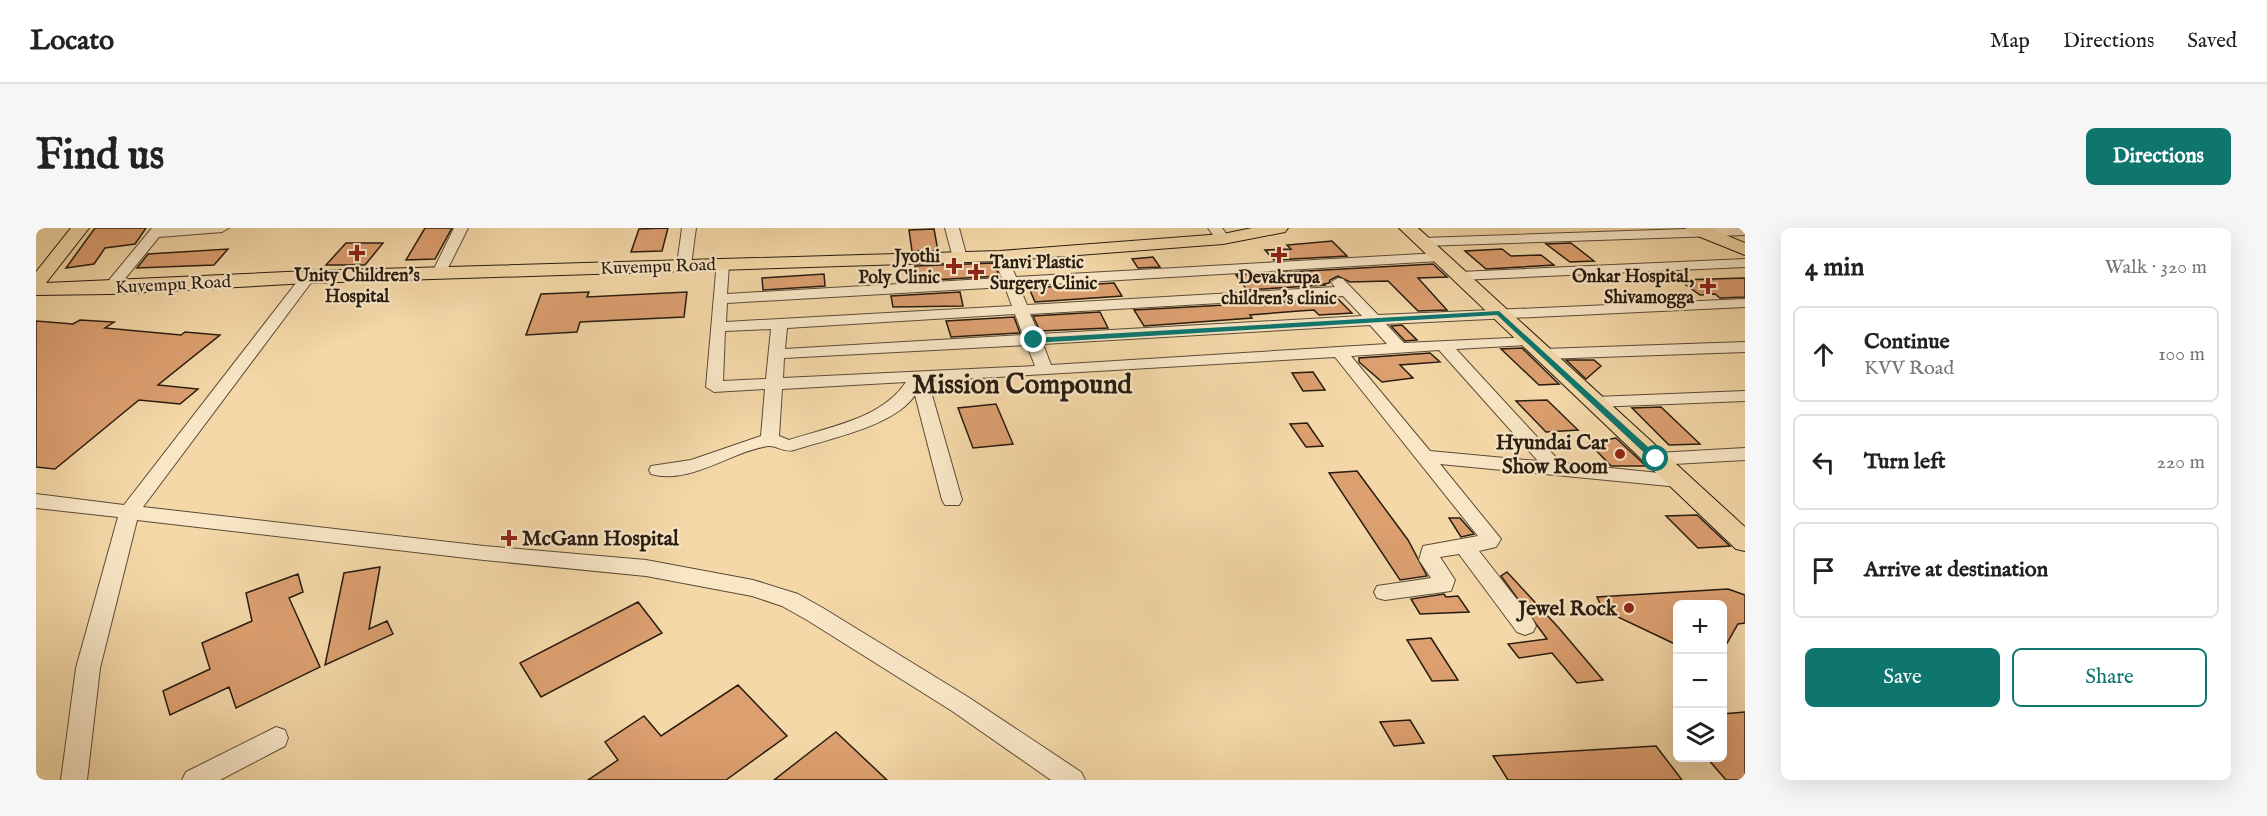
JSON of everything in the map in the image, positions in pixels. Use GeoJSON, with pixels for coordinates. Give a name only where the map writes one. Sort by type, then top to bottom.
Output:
{"type":"FeatureCollection","features":[{"type":"Feature","properties":{"kind":"main road"},"geometry":{"type":"LineString","coordinates":[[36,261],[64,228]]}},
{"type":"Feature","properties":{"kind":"main road"},"geometry":{"type":"LineString","coordinates":[[36,284],[80,228]]}},
{"type":"Feature","properties":{"kind":"main road","name":"Kuvempu Road"},"geometry":{"type":"LineString","coordinates":[[36,289],[110,288],[308,277],[960,258],[1279,228]]}},
{"type":"Feature","properties":{"kind":"main road"},"geometry":{"type":"LineString","coordinates":[[1699,230],[1745,250]]}},
{"type":"Feature","properties":{"kind":"main road"},"geometry":{"type":"LineString","coordinates":[[1423,242],[1679,481],[1735,523],[1745,542]]}},
{"type":"Feature","properties":{"kind":"street"},"geometry":{"type":"LineString","coordinates":[[110,288],[157,231],[222,228]]}},
{"type":"Feature","properties":{"kind":"street"},"geometry":{"type":"LineString","coordinates":[[439,273],[462,228]]}},
{"type":"Feature","properties":{"kind":"street"},"geometry":{"type":"LineString","coordinates":[[684,265],[689,228]]}},
{"type":"Feature","properties":{"kind":"street"},"geometry":{"type":"LineString","coordinates":[[951,228],[960,258]]}},
{"type":"Feature","properties":{"kind":"street"},"geometry":{"type":"LineString","coordinates":[[721,299],[1274,265],[1322,265],[1423,242],[1699,230],[1745,231]]}},
{"type":"Feature","properties":{"kind":"street"},"geometry":{"type":"LineString","coordinates":[[1000,256],[1045,370]]}},
{"type":"Feature","properties":{"kind":"street"},"geometry":{"type":"LineString","coordinates":[[1460,276],[1745,263]]}},
{"type":"Feature","properties":{"kind":"street"},"geometry":{"type":"LineString","coordinates":[[722,264],[714,387],[1343,356]]}},
{"type":"Feature","properties":{"kind":"street"},"geometry":{"type":"LineString","coordinates":[[1322,265],[1371,320],[1400,348]]}},
{"type":"Feature","properties":{"kind":"street"},"geometry":{"type":"LineString","coordinates":[[74,780],[88,668],[129,512],[308,277]]}},
{"type":"Feature","properties":{"kind":"street"},"geometry":{"type":"LineString","coordinates":[[717,327],[779,326],[1345,291]]}},
{"type":"Feature","properties":{"kind":"street"},"geometry":{"type":"LineString","coordinates":[[778,354],[1499,313],[1745,303]]}},
{"type":"Feature","properties":{"kind":"street"},"geometry":{"type":"LineString","coordinates":[[770,439],[779,326]]}},
{"type":"Feature","properties":{"kind":"street"},"geometry":{"type":"LineString","coordinates":[[1260,368],[1400,348],[1526,340]]}},
{"type":"Feature","properties":{"kind":"street"},"geometry":{"type":"LineString","coordinates":[[1442,344],[1555,468]]}},
{"type":"Feature","properties":{"kind":"street"},"geometry":{"type":"LineString","coordinates":[[1544,354],[1745,347]]}},
{"type":"Feature","properties":{"kind":"street"},"geometry":{"type":"LineString","coordinates":[[1343,356],[1491,539],[1489,542],[1430,551],[1428,554],[1444,580],[1443,585],[1385,592]]}},
{"type":"Feature","properties":{"kind":"street"},"geometry":{"type":"LineString","coordinates":[[658,470],[693,466],[770,439],[788,446],[868,420],[902,401],[918,376]]}},
{"type":"Feature","properties":{"kind":"street"},"geometry":{"type":"LineString","coordinates":[[918,376],[952,500]]}},
{"type":"Feature","properties":{"kind":"street"},"geometry":{"type":"LineString","coordinates":[[1595,402],[1745,396]]}},
{"type":"Feature","properties":{"kind":"street"},"geometry":{"type":"LineString","coordinates":[[1656,459],[1745,454]]}},
{"type":"Feature","properties":{"kind":"street"},"geometry":{"type":"LineString","coordinates":[[1423,456],[1679,481]]}},
{"type":"Feature","properties":{"kind":"street"},"geometry":{"type":"LineString","coordinates":[[36,501],[484,553],[646,568],[753,588],[790,600],[815,614],[960,704],[1072,780]]}},
{"type":"Feature","properties":{"kind":"street"},"geometry":{"type":"LineString","coordinates":[[1464,546],[1526,626]]}},
{"type":"Feature","properties":{"kind":"street"},"geometry":{"type":"LineString","coordinates":[[195,780],[276,738]]}},
{"type":"Feature","properties":{"kind":"building"},"geometry":{"type":"Polygon","coordinates":[[[95,228],[146,228],[135,244],[105,248],[94,264],[66,268],[95,228]]]}},
{"type":"Feature","properties":{"kind":"building"},"geometry":{"type":"Polygon","coordinates":[[[425,228],[452,228],[435,259],[406,260],[425,228]]]}},
{"type":"Feature","properties":{"kind":"building"},"geometry":{"type":"Polygon","coordinates":[[[668,228],[662,251],[631,252],[639,229],[668,228]]]}},
{"type":"Feature","properties":{"kind":"building"},"geometry":{"type":"Polygon","coordinates":[[[934,229],[938,251],[912,251],[909,230],[934,229]]]}},
{"type":"Feature","properties":{"kind":"building"},"geometry":{"type":"Polygon","coordinates":[[[1332,241],[1347,256],[1274,260],[1265,250],[1291,249],[1287,245],[1332,241]]]}},
{"type":"Feature","properties":{"kind":"building"},"geometry":{"type":"Polygon","coordinates":[[[346,243],[383,243],[365,265],[326,265],[346,243]]]}},
{"type":"Feature","properties":{"kind":"building"},"geometry":{"type":"Polygon","coordinates":[[[1571,243],[1594,261],[1570,262],[1546,244],[1571,243]]]}},
{"type":"Feature","properties":{"kind":"building"},"geometry":{"type":"Polygon","coordinates":[[[228,249],[214,265],[137,268],[148,254],[228,249]]]}},
{"type":"Feature","properties":{"kind":"building"},"geometry":{"type":"Polygon","coordinates":[[[1502,249],[1511,256],[1541,255],[1554,265],[1486,269],[1465,251],[1502,249]]]}},
{"type":"Feature","properties":{"kind":"building"},"geometry":{"type":"Polygon","coordinates":[[[1153,257],[1160,267],[1138,268],[1132,259],[1153,257]]]}},
{"type":"Feature","properties":{"kind":"building"},"geometry":{"type":"Polygon","coordinates":[[[994,263],[999,276],[917,281],[915,266],[994,263]]]}},
{"type":"Feature","properties":{"kind":"building"},"geometry":{"type":"Polygon","coordinates":[[[1433,264],[1447,277],[1418,278],[1447,310],[1418,311],[1388,281],[1350,282],[1338,276],[1325,285],[1247,290],[1236,275],[1433,264]]]}},
{"type":"Feature","properties":{"kind":"building"},"geometry":{"type":"Polygon","coordinates":[[[824,274],[825,286],[763,290],[762,278],[824,274]]]}},
{"type":"Feature","properties":{"kind":"building"},"geometry":{"type":"Polygon","coordinates":[[[1745,278],[1745,297],[1720,298],[1715,294],[1700,295],[1679,280],[1745,278]]]}},
{"type":"Feature","properties":{"kind":"building"},"geometry":{"type":"Polygon","coordinates":[[[1114,283],[1122,296],[1035,302],[1029,288],[1114,283]]]}},
{"type":"Feature","properties":{"kind":"building"},"geometry":{"type":"Polygon","coordinates":[[[589,292],[587,297],[687,292],[684,317],[580,322],[577,332],[526,335],[541,294],[589,292]]]}},
{"type":"Feature","properties":{"kind":"building"},"geometry":{"type":"Polygon","coordinates":[[[960,292],[963,306],[893,307],[891,296],[960,292]]]}},
{"type":"Feature","properties":{"kind":"building"},"geometry":{"type":"Polygon","coordinates":[[[1338,299],[1352,313],[1319,315],[1314,310],[1250,315],[1252,318],[1144,326],[1134,310],[1338,299]]]}},
{"type":"Feature","properties":{"kind":"building"},"geometry":{"type":"Polygon","coordinates":[[[1100,312],[1108,328],[1040,331],[1033,316],[1100,312]]]}},
{"type":"Feature","properties":{"kind":"building"},"geometry":{"type":"Polygon","coordinates":[[[1014,317],[1020,333],[951,337],[946,321],[1014,317]]]}},
{"type":"Feature","properties":{"kind":"building"},"geometry":{"type":"Polygon","coordinates":[[[80,320],[114,322],[105,328],[181,335],[185,332],[220,335],[158,385],[198,389],[180,404],[139,400],[55,469],[36,467],[36,321],[73,324],[80,320]]]}},
{"type":"Feature","properties":{"kind":"building"},"geometry":{"type":"Polygon","coordinates":[[[1402,325],[1417,340],[1405,341],[1391,326],[1402,325]]]}},
{"type":"Feature","properties":{"kind":"building"},"geometry":{"type":"Polygon","coordinates":[[[1522,348],[1559,384],[1539,385],[1501,349],[1522,348]]]}},
{"type":"Feature","properties":{"kind":"building"},"geometry":{"type":"Polygon","coordinates":[[[1430,353],[1440,362],[1400,365],[1413,378],[1382,382],[1359,362],[1359,358],[1430,353]]]}},
{"type":"Feature","properties":{"kind":"building"},"geometry":{"type":"Polygon","coordinates":[[[1566,360],[1594,360],[1601,366],[1586,379],[1566,360]]]}},
{"type":"Feature","properties":{"kind":"building"},"geometry":{"type":"Polygon","coordinates":[[[1313,372],[1325,390],[1303,391],[1292,373],[1313,372]]]}},
{"type":"Feature","properties":{"kind":"building"},"geometry":{"type":"Polygon","coordinates":[[[1547,400],[1578,430],[1546,432],[1516,401],[1547,400]]]}},
{"type":"Feature","properties":{"kind":"building"},"geometry":{"type":"Polygon","coordinates":[[[996,404],[1013,444],[973,448],[958,408],[996,404]]]}},
{"type":"Feature","properties":{"kind":"building"},"geometry":{"type":"Polygon","coordinates":[[[1661,407],[1700,444],[1669,445],[1632,408],[1661,407]]]}},
{"type":"Feature","properties":{"kind":"building"},"geometry":{"type":"Polygon","coordinates":[[[1307,423],[1323,446],[1306,447],[1290,424],[1307,423]]]}},
{"type":"Feature","properties":{"kind":"building","name":"Hyundai Car Show Room"},"geometry":{"type":"Polygon","coordinates":[[[1616,438],[1646,466],[1611,466],[1589,443],[1616,438]]]}},
{"type":"Feature","properties":{"kind":"building"},"geometry":{"type":"Polygon","coordinates":[[[1357,471],[1408,540],[1427,576],[1400,580],[1329,473],[1357,471]]]}},
{"type":"Feature","properties":{"kind":"building"},"geometry":{"type":"Polygon","coordinates":[[[1697,515],[1730,546],[1698,548],[1666,516],[1697,515]]]}},
{"type":"Feature","properties":{"kind":"building"},"geometry":{"type":"Polygon","coordinates":[[[1449,518],[1460,518],[1474,534],[1461,537],[1449,518]]]}},
{"type":"Feature","properties":{"kind":"building"},"geometry":{"type":"Polygon","coordinates":[[[380,567],[369,629],[387,621],[393,634],[325,665],[344,573],[380,567]]]}},
{"type":"Feature","properties":{"kind":"building"},"geometry":{"type":"Polygon","coordinates":[[[1507,572],[1603,680],[1577,683],[1552,653],[1519,658],[1508,644],[1547,639],[1501,576],[1507,572]]]}},
{"type":"Feature","properties":{"kind":"building"},"geometry":{"type":"Polygon","coordinates":[[[298,574],[303,592],[289,598],[320,667],[236,708],[229,687],[170,715],[163,691],[210,669],[202,643],[252,621],[246,593],[298,574]]]}},
{"type":"Feature","properties":{"kind":"building"},"geometry":{"type":"Polygon","coordinates":[[[1728,589],[1745,595],[1745,623],[1738,624],[1727,643],[1727,600],[1673,600],[1673,643],[1603,610],[1597,597],[1728,589]]]}},
{"type":"Feature","properties":{"kind":"building"},"geometry":{"type":"Polygon","coordinates":[[[1444,594],[1446,597],[1458,596],[1469,612],[1420,614],[1411,599],[1444,594]]]}},
{"type":"Feature","properties":{"kind":"building"},"geometry":{"type":"Polygon","coordinates":[[[638,602],[662,633],[541,697],[520,663],[638,602]]]}},
{"type":"Feature","properties":{"kind":"building"},"geometry":{"type":"Polygon","coordinates":[[[1431,638],[1458,680],[1432,681],[1407,640],[1431,638]]]}},
{"type":"Feature","properties":{"kind":"building"},"geometry":{"type":"Polygon","coordinates":[[[738,685],[787,736],[726,780],[588,780],[618,760],[605,742],[644,716],[661,736],[738,685]]]}},
{"type":"Feature","properties":{"kind":"building"},"geometry":{"type":"Polygon","coordinates":[[[1745,712],[1745,780],[1726,780],[1710,762],[1727,762],[1727,714],[1745,712]]]}},
{"type":"Feature","properties":{"kind":"building"},"geometry":{"type":"Polygon","coordinates":[[[1410,720],[1424,743],[1394,746],[1380,722],[1410,720]]]}},
{"type":"Feature","properties":{"kind":"building"},"geometry":{"type":"Polygon","coordinates":[[[836,732],[887,780],[774,780],[801,759],[836,732]]]}},
{"type":"Feature","properties":{"kind":"building"},"geometry":{"type":"Polygon","coordinates":[[[1656,746],[1682,780],[1508,780],[1493,756],[1656,746]]]}},
{"type":"Feature","properties":{"kind":"place","name":"Unity Children's Hospital"},"geometry":{"type":"Point","coordinates":[357,253]}},
{"type":"Feature","properties":{"kind":"place","name":"Devakrupa children's clinic"},"geometry":{"type":"Point","coordinates":[1279,255]}},
{"type":"Feature","properties":{"kind":"place","name":"Jyothi Poly Clinic"},"geometry":{"type":"Point","coordinates":[954,266]}},
{"type":"Feature","properties":{"kind":"place","name":"Tanvi Plastic Surgery Clinic"},"geometry":{"type":"Point","coordinates":[976,272]}},
{"type":"Feature","properties":{"kind":"place","name":"Onkar Hospital, Shivamogga"},"geometry":{"type":"Point","coordinates":[1708,286]}},
{"type":"Feature","properties":{"kind":"place","name":"Hyundai Car Show Room"},"geometry":{"type":"Point","coordinates":[1620,454]}},
{"type":"Feature","properties":{"kind":"place","name":"McGann Hospital"},"geometry":{"type":"Point","coordinates":[509,538]}},
{"type":"Feature","properties":{"kind":"place","name":"Jewel Rock"},"geometry":{"type":"Point","coordinates":[1629,608]}},
{"type":"Feature","properties":{"kind":"district","name":"Mission Compound"},"geometry":{"type":"Point","coordinates":[1022,384]}},
{"type":"Feature","properties":{"kind":"route"},"geometry":{"type":"LineString","coordinates":[[1034,340],[1499,313],[1656,459]]}}]}
